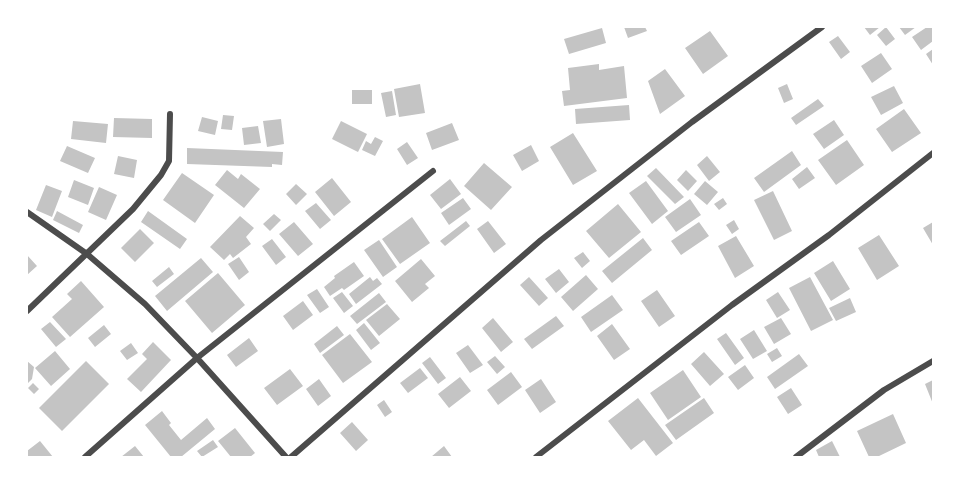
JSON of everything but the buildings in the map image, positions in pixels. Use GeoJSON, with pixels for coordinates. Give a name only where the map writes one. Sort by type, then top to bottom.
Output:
{"type":"FeatureCollection","features":[{"type":"Feature","properties":{"kind":"street"},"geometry":{"type":"LineString","coordinates":[[291,457],[541,240],[692,122],[822,27]]}},
{"type":"Feature","properties":{"kind":"street"},"geometry":{"type":"LineString","coordinates":[[27,311],[133,209],[161,175],[169,161],[170,114]]}},
{"type":"Feature","properties":{"kind":"street"},"geometry":{"type":"LineString","coordinates":[[536,457],[732,305],[829,235],[933,153]]}},
{"type":"Feature","properties":{"kind":"street"},"geometry":{"type":"LineString","coordinates":[[85,457],[198,358],[433,171]]}},
{"type":"Feature","properties":{"kind":"street"},"geometry":{"type":"LineString","coordinates":[[27,212],[87,254],[145,304],[198,358],[286,457]]}},
{"type":"Feature","properties":{"kind":"street"},"geometry":{"type":"LineString","coordinates":[[796,457],[884,390],[933,361]]}}]}
